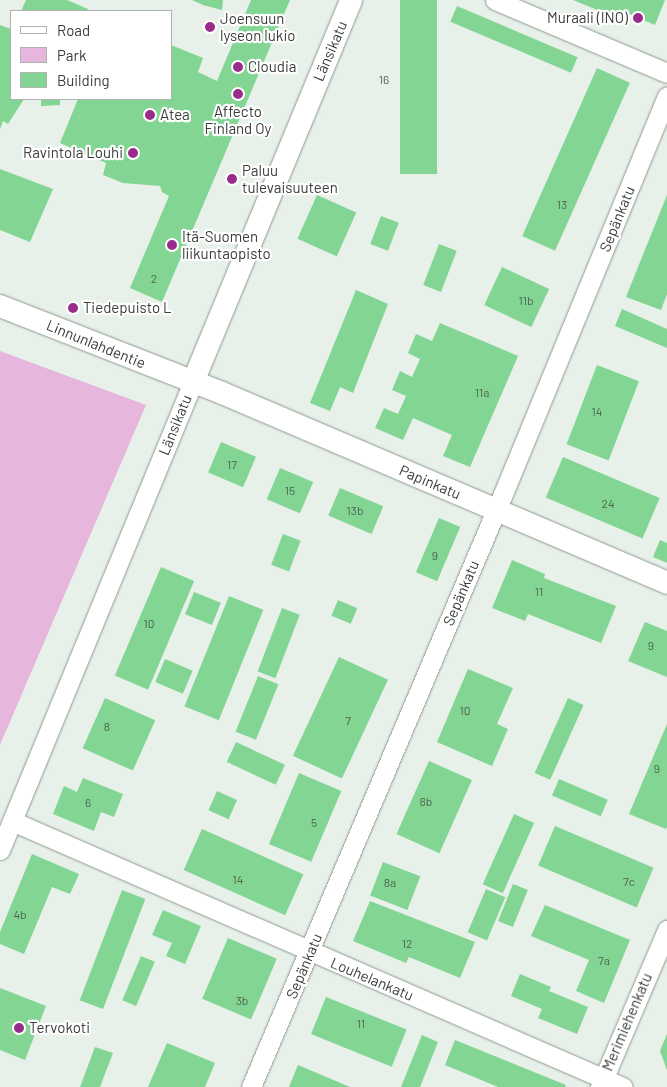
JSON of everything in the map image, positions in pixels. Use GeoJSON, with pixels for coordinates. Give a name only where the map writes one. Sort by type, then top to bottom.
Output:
{"type":"FeatureCollection","features":[{"type":"Feature","properties":{"kind":"street","name":"Länsikatu"},"geometry":{"type":"LineString","coordinates":[[0,850],[351,0]]}},
{"type":"Feature","properties":{"kind":"street"},"geometry":{"type":"LineString","coordinates":[[495,0],[667,73]]}},
{"type":"Feature","properties":{"kind":"street","name":"Sepänkatu"},"geometry":{"type":"LineString","coordinates":[[252,1087],[496,509],[667,97]]}},
{"type":"Feature","properties":{"kind":"street","name":"Linnunlahdentie"},"geometry":{"type":"LineString","coordinates":[[0,306],[193,382]]}},
{"type":"Feature","properties":{"kind":"street","name":"Papinkatu"},"geometry":{"type":"LineString","coordinates":[[193,382],[667,583]]}},
{"type":"Feature","properties":{"kind":"street","name":"Louhelankatu"},"geometry":{"type":"LineString","coordinates":[[12,822],[310,952],[602,1083],[623,1087]]}},
{"type":"Feature","properties":{"kind":"street","name":"Merimiehenkatu"},"geometry":{"type":"LineString","coordinates":[[602,1083],[667,930]]}},
{"type":"Feature","properties":{"kind":"green space"},"geometry":{"type":"Polygon","coordinates":[[[0,351],[146,405],[0,745],[0,351]]]}},
{"type":"Feature","properties":{"kind":"building"},"geometry":{"type":"Polygon","coordinates":[[[26,0],[67,0],[88,9],[88,10],[21,10],[26,0]]]}},
{"type":"Feature","properties":{"kind":"building"},"geometry":{"type":"Polygon","coordinates":[[[192,0],[223,0],[222,10],[203,5],[192,0]]]}},
{"type":"Feature","properties":{"kind":"building"},"geometry":{"type":"Polygon","coordinates":[[[251,0],[290,0],[162,302],[130,288],[169,196],[162,192],[160,186],[123,183],[103,175],[106,163],[60,143],[78,100],[172,100],[172,45],[203,58],[198,72],[217,81],[251,0]]]}},
{"type":"Feature","properties":{"kind":"building"},"geometry":{"type":"Polygon","coordinates":[[[400,0],[437,0],[437,174],[400,174],[400,0]]]}},
{"type":"Feature","properties":{"kind":"building"},"geometry":{"type":"Polygon","coordinates":[[[573,0],[665,0],[655,25],[620,10],[617,18],[573,0]]]}},
{"type":"Feature","properties":{"kind":"building"},"geometry":{"type":"Polygon","coordinates":[[[457,6],[578,57],[571,73],[450,22],[457,6]]]}},
{"type":"Feature","properties":{"kind":"building"},"geometry":{"type":"Polygon","coordinates":[[[0,25],[10,29],[10,100],[23,100],[8,124],[3,121],[0,129],[0,25]]]}},
{"type":"Feature","properties":{"kind":"building"},"geometry":{"type":"Polygon","coordinates":[[[597,68],[630,83],[555,251],[522,236],[597,68]]]}},
{"type":"Feature","properties":{"kind":"building"},"geometry":{"type":"Polygon","coordinates":[[[41,100],[60,100],[60,105],[41,106],[41,100]]]}},
{"type":"Feature","properties":{"kind":"building"},"geometry":{"type":"Polygon","coordinates":[[[0,169],[53,189],[30,242],[0,230],[0,169]]]}},
{"type":"Feature","properties":{"kind":"building"},"geometry":{"type":"Polygon","coordinates":[[[317,195],[356,212],[337,256],[297,239],[317,195]]]}},
{"type":"Feature","properties":{"kind":"building"},"geometry":{"type":"Polygon","coordinates":[[[667,195],[667,294],[661,310],[626,297],[667,195]]]}},
{"type":"Feature","properties":{"kind":"building"},"geometry":{"type":"Polygon","coordinates":[[[381,216],[399,223],[388,251],[370,244],[381,216]]]}},
{"type":"Feature","properties":{"kind":"building"},"geometry":{"type":"Polygon","coordinates":[[[439,244],[457,251],[441,292],[423,285],[439,244]]]}},
{"type":"Feature","properties":{"kind":"building"},"geometry":{"type":"Polygon","coordinates":[[[502,267],[549,289],[531,327],[484,305],[502,267]]]}},
{"type":"Feature","properties":{"kind":"building"},"geometry":{"type":"Polygon","coordinates":[[[356,290],[388,304],[353,393],[340,387],[330,411],[310,403],[356,290]]]}},
{"type":"Feature","properties":{"kind":"building"},"geometry":{"type":"Polygon","coordinates":[[[622,309],[667,329],[667,348],[615,326],[622,309]]]}},
{"type":"Feature","properties":{"kind":"building"},"geometry":{"type":"Polygon","coordinates":[[[440,323],[518,356],[470,467],[443,456],[452,435],[413,418],[403,440],[375,428],[384,408],[398,414],[406,396],[392,390],[400,371],[412,377],[420,359],[408,353],[416,334],[432,341],[440,323]]]}},
{"type":"Feature","properties":{"kind":"building"},"geometry":{"type":"Polygon","coordinates":[[[597,365],[639,381],[609,460],[567,444],[597,365]]]}},
{"type":"Feature","properties":{"kind":"building"},"geometry":{"type":"Polygon","coordinates":[[[221,442],[256,457],[243,487],[208,472],[221,442]]]}},
{"type":"Feature","properties":{"kind":"building"},"geometry":{"type":"Polygon","coordinates":[[[563,457],[660,498],[642,539],[546,498],[563,457]]]}},
{"type":"Feature","properties":{"kind":"building"},"geometry":{"type":"Polygon","coordinates":[[[280,468],[313,482],[300,513],[267,499],[280,468]]]}},
{"type":"Feature","properties":{"kind":"building"},"geometry":{"type":"Polygon","coordinates":[[[340,488],[383,506],[372,534],[328,516],[340,488]]]}},
{"type":"Feature","properties":{"kind":"building"},"geometry":{"type":"Polygon","coordinates":[[[439,518],[460,527],[437,581],[416,572],[439,518]]]}},
{"type":"Feature","properties":{"kind":"building"},"geometry":{"type":"Polygon","coordinates":[[[283,534],[301,541],[289,572],[271,565],[283,534]]]}},
{"type":"Feature","properties":{"kind":"building"},"geometry":{"type":"Polygon","coordinates":[[[660,540],[667,543],[667,563],[653,557],[660,540]]]}},
{"type":"Feature","properties":{"kind":"building"},"geometry":{"type":"Polygon","coordinates":[[[512,560],[545,574],[544,578],[616,606],[601,643],[528,614],[525,621],[492,608],[512,560]]]}},
{"type":"Feature","properties":{"kind":"building"},"geometry":{"type":"Polygon","coordinates":[[[161,567],[194,581],[148,690],[115,676],[161,567]]]}},
{"type":"Feature","properties":{"kind":"building"},"geometry":{"type":"Polygon","coordinates":[[[194,592],[221,603],[212,625],[185,614],[194,592]]]}},
{"type":"Feature","properties":{"kind":"building"},"geometry":{"type":"Polygon","coordinates":[[[229,596],[263,610],[219,720],[184,706],[229,596]]]}},
{"type":"Feature","properties":{"kind":"building"},"geometry":{"type":"Polygon","coordinates":[[[338,600],[357,608],[351,624],[331,616],[338,600]]]}},
{"type":"Feature","properties":{"kind":"building"},"geometry":{"type":"Polygon","coordinates":[[[282,608],[300,615],[275,678],[258,671],[282,608]]]}},
{"type":"Feature","properties":{"kind":"building"},"geometry":{"type":"Polygon","coordinates":[[[645,622],[667,631],[667,677],[628,661],[645,622]]]}},
{"type":"Feature","properties":{"kind":"building"},"geometry":{"type":"Polygon","coordinates":[[[339,657],[388,680],[342,779],[293,756],[339,657]]]}},
{"type":"Feature","properties":{"kind":"building"},"geometry":{"type":"Polygon","coordinates":[[[165,659],[193,671],[183,694],[155,682],[165,659]]]}},
{"type":"Feature","properties":{"kind":"building"},"geometry":{"type":"Polygon","coordinates":[[[468,669],[513,688],[497,724],[508,729],[492,766],[437,742],[468,669]]]}},
{"type":"Feature","properties":{"kind":"building"},"geometry":{"type":"Polygon","coordinates":[[[258,676],[278,684],[256,740],[236,732],[258,676]]]}},
{"type":"Feature","properties":{"kind":"building"},"geometry":{"type":"Polygon","coordinates":[[[105,698],[155,720],[133,771],[83,748],[105,698]]]}},
{"type":"Feature","properties":{"kind":"building"},"geometry":{"type":"Polygon","coordinates":[[[568,698],[584,705],[550,780],[535,773],[568,698]]]}},
{"type":"Feature","properties":{"kind":"building"},"geometry":{"type":"Polygon","coordinates":[[[667,724],[667,827],[666,829],[629,814],[667,724]]]}},
{"type":"Feature","properties":{"kind":"building"},"geometry":{"type":"Polygon","coordinates":[[[236,742],[285,765],[276,785],[227,762],[236,742]]]}},
{"type":"Feature","properties":{"kind":"building"},"geometry":{"type":"Polygon","coordinates":[[[429,761],[472,780],[439,853],[396,834],[429,761]]]}},
{"type":"Feature","properties":{"kind":"building"},"geometry":{"type":"Polygon","coordinates":[[[299,773],[341,791],[311,862],[269,844],[299,773]]]}},
{"type":"Feature","properties":{"kind":"building"},"geometry":{"type":"Polygon","coordinates":[[[83,778],[123,794],[114,817],[101,812],[94,831],[53,814],[64,786],[77,792],[83,778]]]}},
{"type":"Feature","properties":{"kind":"building"},"geometry":{"type":"Polygon","coordinates":[[[559,779],[608,800],[601,816],[552,796],[559,779]]]}},
{"type":"Feature","properties":{"kind":"building"},"geometry":{"type":"Polygon","coordinates":[[[217,791],[237,800],[229,819],[208,810],[217,791]]]}},
{"type":"Feature","properties":{"kind":"building"},"geometry":{"type":"Polygon","coordinates":[[[514,814],[534,823],[503,893],[483,884],[514,814]]]}},
{"type":"Feature","properties":{"kind":"building"},"geometry":{"type":"Polygon","coordinates":[[[555,826],[653,868],[637,907],[538,866],[555,826]]]}},
{"type":"Feature","properties":{"kind":"building"},"geometry":{"type":"Polygon","coordinates":[[[202,829],[303,874],[285,915],[184,870],[202,829]]]}},
{"type":"Feature","properties":{"kind":"building"},"geometry":{"type":"Polygon","coordinates":[[[32,854],[79,874],[70,894],[52,887],[24,954],[0,944],[0,932],[32,854]]]}},
{"type":"Feature","properties":{"kind":"building"},"geometry":{"type":"Polygon","coordinates":[[[383,862],[420,876],[407,910],[370,896],[383,862]]]}},
{"type":"Feature","properties":{"kind":"building"},"geometry":{"type":"Polygon","coordinates":[[[513,884],[528,890],[513,927],[498,921],[513,884]]]}},
{"type":"Feature","properties":{"kind":"building"},"geometry":{"type":"Polygon","coordinates":[[[486,889],[505,897],[487,940],[468,932],[486,889]]]}},
{"type":"Feature","properties":{"kind":"building"},"geometry":{"type":"Polygon","coordinates":[[[122,890],[145,899],[103,1009],[80,1000],[122,890]]]}},
{"type":"Feature","properties":{"kind":"building"},"geometry":{"type":"Polygon","coordinates":[[[370,901],[475,942],[460,978],[409,957],[406,963],[353,941],[370,901]]]}},
{"type":"Feature","properties":{"kind":"building"},"geometry":{"type":"Polygon","coordinates":[[[545,905],[630,940],[604,1003],[576,991],[589,960],[531,936],[545,905]]]}},
{"type":"Feature","properties":{"kind":"building"},"geometry":{"type":"Polygon","coordinates":[[[163,910],[201,926],[185,964],[166,956],[172,943],[152,935],[163,910]]]}},
{"type":"Feature","properties":{"kind":"building"},"geometry":{"type":"Polygon","coordinates":[[[228,938],[277,959],[251,1019],[202,999],[228,938]]]}},
{"type":"Feature","properties":{"kind":"building"},"geometry":{"type":"Polygon","coordinates":[[[141,956],[155,962],[136,1006],[122,1000],[141,956]]]}},
{"type":"Feature","properties":{"kind":"building"},"geometry":{"type":"Polygon","coordinates":[[[520,974],[551,987],[549,991],[588,1007],[577,1034],[538,1018],[542,1009],[511,996],[520,974]]]}},
{"type":"Feature","properties":{"kind":"building","name":"Tervokoti"},"geometry":{"type":"Polygon","coordinates":[[[0,988],[46,1006],[25,1060],[0,1050],[0,988]]]}},
{"type":"Feature","properties":{"kind":"building"},"geometry":{"type":"Polygon","coordinates":[[[326,997],[407,1030],[392,1067],[311,1034],[326,997]]]}},
{"type":"Feature","properties":{"kind":"building"},"geometry":{"type":"Polygon","coordinates":[[[667,1034],[667,1070],[660,1051],[667,1034]]]}},
{"type":"Feature","properties":{"kind":"building"},"geometry":{"type":"Polygon","coordinates":[[[422,1035],[438,1042],[420,1087],[401,1087],[422,1035]]]}},
{"type":"Feature","properties":{"kind":"building"},"geometry":{"type":"Polygon","coordinates":[[[455,1040],[566,1085],[565,1087],[498,1087],[445,1065],[455,1040]]]}},
{"type":"Feature","properties":{"kind":"building"},"geometry":{"type":"Polygon","coordinates":[[[167,1043],[215,1063],[205,1087],[148,1087],[167,1043]]]}},
{"type":"Feature","properties":{"kind":"building"},"geometry":{"type":"Polygon","coordinates":[[[95,1047],[113,1053],[100,1087],[80,1087],[95,1047]]]}},
{"type":"Feature","properties":{"kind":"building"},"geometry":{"type":"Polygon","coordinates":[[[298,1065],[350,1087],[289,1087],[298,1065]]]}},
{"type":"Feature","properties":{"kind":"place","name":"Muraali (INO)"},"geometry":{"type":"Point","coordinates":[638,18]}},
{"type":"Feature","properties":{"kind":"place","name":"Joensuun lyseon lukio"},"geometry":{"type":"Point","coordinates":[210,27]}},
{"type":"Feature","properties":{"kind":"place","name":"Cloudia"},"geometry":{"type":"Point","coordinates":[238,67]}},
{"type":"Feature","properties":{"kind":"place","name":"Affecto Finland Oy"},"geometry":{"type":"Point","coordinates":[238,94]}},
{"type":"Feature","properties":{"kind":"place","name":"Atea"},"geometry":{"type":"Point","coordinates":[150,115]}},
{"type":"Feature","properties":{"kind":"place","name":"Ravintola Louhi"},"geometry":{"type":"Point","coordinates":[133,153]}},
{"type":"Feature","properties":{"kind":"place","name":"Paluu tulevaisuuteen"},"geometry":{"type":"Point","coordinates":[232,179]}},
{"type":"Feature","properties":{"kind":"place","name":"Itä-Suomen liikuntaopisto"},"geometry":{"type":"Point","coordinates":[172,245]}},
{"type":"Feature","properties":{"kind":"place","name":"Tiedepuisto L"},"geometry":{"type":"Point","coordinates":[73,308]}},
{"type":"Feature","properties":{"kind":"place","name":"Tervokoti"},"geometry":{"type":"Point","coordinates":[19,1028]}}]}
